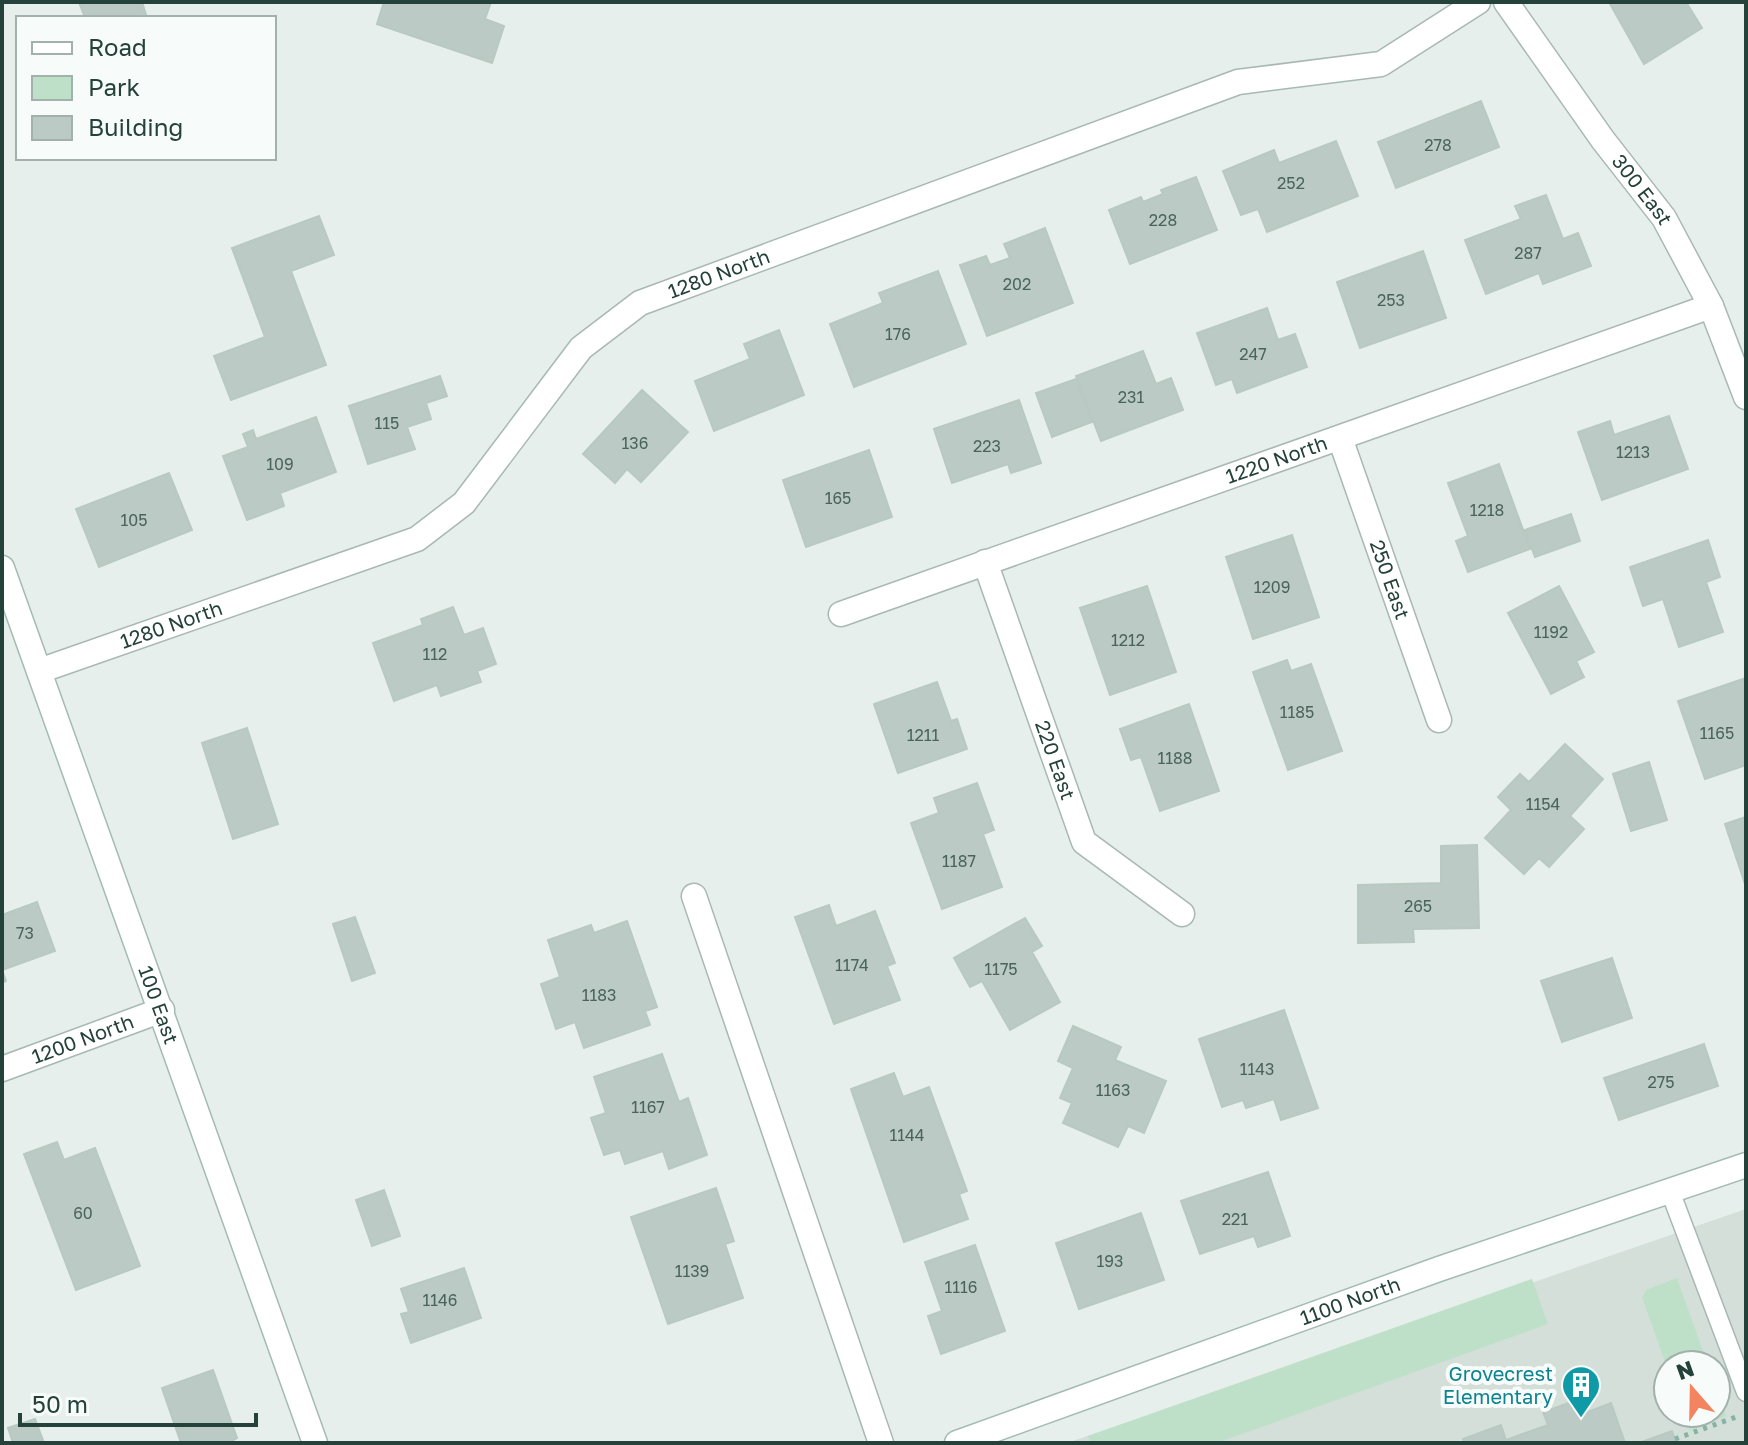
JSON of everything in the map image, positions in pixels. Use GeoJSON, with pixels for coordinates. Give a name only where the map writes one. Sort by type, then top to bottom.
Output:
{"type":"FeatureCollection","features":[{"type":"Feature","properties":{"kind":"street","name":"1280 North"},"geometry":{"type":"LineString","coordinates":[[39,671],[417,539],[464,503],[581,348],[640,303],[1238,82],[1381,64],[1478,2]]}},
{"type":"Feature","properties":{"kind":"street","name":"300 East"},"geometry":{"type":"LineString","coordinates":[[1506,2],[1603,140],[1664,218],[1711,306],[1746,397]]}},
{"type":"Feature","properties":{"kind":"street","name":"1220 North"},"geometry":{"type":"LineString","coordinates":[[841,614],[1711,306]]}},
{"type":"Feature","properties":{"kind":"street","name":"250 East"},"geometry":{"type":"LineString","coordinates":[[1340,438],[1439,720]]}},
{"type":"Feature","properties":{"kind":"street","name":"220 East"},"geometry":{"type":"LineString","coordinates":[[985,562],[1084,842],[1182,914]]}},
{"type":"Feature","properties":{"kind":"street","name":"100 East"},"geometry":{"type":"LineString","coordinates":[[2,568],[315,1443]]}},
{"type":"Feature","properties":{"kind":"street"},"geometry":{"type":"LineString","coordinates":[[694,896],[881,1443]]}},
{"type":"Feature","properties":{"kind":"street","name":"1200 North"},"geometry":{"type":"LineString","coordinates":[[2,1069],[162,1010]]}},
{"type":"Feature","properties":{"kind":"street","name":"1100 North"},"geometry":{"type":"LineString","coordinates":[[957,1443],[1439,1269],[1746,1165]]}},
{"type":"Feature","properties":{"kind":"lane"},"geometry":{"type":"LineString","coordinates":[[1670,1191],[1746,1392]]}},
{"type":"Feature","properties":{"kind":"path"},"geometry":{"type":"LineString","coordinates":[[1675,1439],[1736,1417]]}},
{"type":"Feature","properties":{"kind":"shaded area"},"geometry":{"type":"Polygon","coordinates":[[[1746,1209],[1746,1443],[1067,1443],[1746,1209]]]}},
{"type":"Feature","properties":{"kind":"green space"},"geometry":{"type":"Polygon","coordinates":[[[1677,1278],[1702,1349],[1660,1349],[1642,1297],[1646,1290],[1677,1278]]]}},
{"type":"Feature","properties":{"kind":"green space"},"geometry":{"type":"Polygon","coordinates":[[[1532,1279],[1548,1324],[1217,1443],[1091,1443],[1088,1436],[1532,1279]]]}},
{"type":"Feature","properties":{"kind":"building"},"geometry":{"type":"Polygon","coordinates":[[[79,2],[142,2],[146,16],[84,16],[79,2]]]}},
{"type":"Feature","properties":{"kind":"building"},"geometry":{"type":"Polygon","coordinates":[[[384,2],[491,2],[485,19],[504,26],[492,63],[377,24],[384,2]]]}},
{"type":"Feature","properties":{"kind":"building"},"geometry":{"type":"Polygon","coordinates":[[[1609,2],[1686,2],[1702,28],[1644,64],[1609,2]]]}},
{"type":"Feature","properties":{"kind":"building"},"geometry":{"type":"Polygon","coordinates":[[[1481,101],[1499,147],[1396,188],[1378,142],[1481,101]]]}},
{"type":"Feature","properties":{"kind":"building"},"geometry":{"type":"Polygon","coordinates":[[[1336,141],[1358,196],[1267,232],[1258,209],[1241,215],[1223,171],[1274,150],[1279,163],[1336,141]]]}},
{"type":"Feature","properties":{"kind":"building"},"geometry":{"type":"Polygon","coordinates":[[[1196,177],[1217,230],[1130,264],[1109,210],[1141,197],[1143,202],[1163,194],[1161,190],[1196,177]]]}},
{"type":"Feature","properties":{"kind":"building"},"geometry":{"type":"Polygon","coordinates":[[[1546,195],[1563,239],[1578,233],[1591,266],[1543,284],[1539,273],[1486,294],[1465,240],[1521,219],[1515,206],[1546,195]]]}},
{"type":"Feature","properties":{"kind":"building"},"geometry":{"type":"Polygon","coordinates":[[[319,216],[334,255],[291,271],[326,365],[231,400],[214,356],[265,337],[232,248],[319,216]]]}},
{"type":"Feature","properties":{"kind":"building"},"geometry":{"type":"Polygon","coordinates":[[[1045,228],[1073,303],[987,336],[960,265],[986,256],[990,265],[1010,258],[1004,244],[1045,228]]]}},
{"type":"Feature","properties":{"kind":"building"},"geometry":{"type":"Polygon","coordinates":[[[1423,251],[1446,318],[1360,348],[1337,282],[1423,251]]]}},
{"type":"Feature","properties":{"kind":"building"},"geometry":{"type":"Polygon","coordinates":[[[938,271],[966,344],[854,387],[830,324],[883,303],[879,293],[938,271]]]}},
{"type":"Feature","properties":{"kind":"building"},"geometry":{"type":"Polygon","coordinates":[[[1267,308],[1278,340],[1295,334],[1307,367],[1237,393],[1232,379],[1216,385],[1197,333],[1267,308]]]}},
{"type":"Feature","properties":{"kind":"building"},"geometry":{"type":"Polygon","coordinates":[[[779,330],[804,395],[714,431],[695,381],[750,359],[744,344],[779,330]]]}},
{"type":"Feature","properties":{"kind":"building"},"geometry":{"type":"Polygon","coordinates":[[[1143,351],[1156,384],[1171,378],[1183,410],[1101,441],[1076,376],[1143,351]]]}},
{"type":"Feature","properties":{"kind":"building"},"geometry":{"type":"Polygon","coordinates":[[[440,376],[447,396],[426,403],[431,419],[407,427],[415,449],[368,464],[349,406],[440,376]]]}},
{"type":"Feature","properties":{"kind":"building"},"geometry":{"type":"Polygon","coordinates":[[[1076,379],[1092,422],[1052,437],[1036,393],[1076,379]]]}},
{"type":"Feature","properties":{"kind":"building"},"geometry":{"type":"Polygon","coordinates":[[[642,390],[688,432],[641,482],[627,469],[615,483],[583,454],[642,390]]]}},
{"type":"Feature","properties":{"kind":"building"},"geometry":{"type":"Polygon","coordinates":[[[1019,400],[1041,463],[1011,473],[1008,464],[952,483],[934,429],[1019,400]]]}},
{"type":"Feature","properties":{"kind":"building"},"geometry":{"type":"Polygon","coordinates":[[[1669,416],[1688,469],[1602,500],[1578,432],[1610,421],[1614,435],[1669,416]]]}},
{"type":"Feature","properties":{"kind":"building"},"geometry":{"type":"Polygon","coordinates":[[[316,417],[336,472],[280,493],[284,506],[247,520],[223,456],[248,447],[243,434],[253,430],[256,439],[316,417]]]}},
{"type":"Feature","properties":{"kind":"building"},"geometry":{"type":"Polygon","coordinates":[[[869,450],[892,517],[806,547],[783,480],[869,450]]]}},
{"type":"Feature","properties":{"kind":"building"},"geometry":{"type":"Polygon","coordinates":[[[1499,464],[1530,549],[1468,572],[1456,541],[1468,536],[1448,483],[1499,464]]]}},
{"type":"Feature","properties":{"kind":"building"},"geometry":{"type":"Polygon","coordinates":[[[169,473],[192,530],[99,567],[76,509],[169,473]]]}},
{"type":"Feature","properties":{"kind":"building"},"geometry":{"type":"Polygon","coordinates":[[[1571,514],[1580,541],[1535,557],[1525,530],[1571,514]]]}},
{"type":"Feature","properties":{"kind":"building"},"geometry":{"type":"Polygon","coordinates":[[[1292,535],[1319,617],[1253,639],[1226,557],[1292,535]]]}},
{"type":"Feature","properties":{"kind":"building"},"geometry":{"type":"Polygon","coordinates":[[[1708,540],[1720,577],[1706,582],[1723,632],[1679,647],[1663,599],[1643,606],[1630,567],[1708,540]]]}},
{"type":"Feature","properties":{"kind":"building"},"geometry":{"type":"Polygon","coordinates":[[[1147,586],[1176,672],[1110,695],[1080,608],[1147,586]]]}},
{"type":"Feature","properties":{"kind":"building"},"geometry":{"type":"Polygon","coordinates":[[[1559,586],[1594,652],[1576,661],[1584,677],[1551,694],[1508,613],[1559,586]]]}},
{"type":"Feature","properties":{"kind":"building"},"geometry":{"type":"Polygon","coordinates":[[[453,607],[464,635],[483,628],[496,664],[477,671],[481,682],[441,696],[437,685],[394,701],[373,643],[423,625],[421,619],[453,607]]]}},
{"type":"Feature","properties":{"kind":"building"},"geometry":{"type":"Polygon","coordinates":[[[1287,660],[1291,671],[1311,664],[1342,751],[1288,770],[1253,672],[1287,660]]]}},
{"type":"Feature","properties":{"kind":"building"},"geometry":{"type":"Polygon","coordinates":[[[1746,678],[1746,765],[1705,779],[1678,701],[1746,678]]]}},
{"type":"Feature","properties":{"kind":"building"},"geometry":{"type":"Polygon","coordinates":[[[937,682],[951,721],[957,719],[967,749],[898,773],[874,704],[937,682]]]}},
{"type":"Feature","properties":{"kind":"building"},"geometry":{"type":"Polygon","coordinates":[[[1189,704],[1219,791],[1160,811],[1141,757],[1131,760],[1120,729],[1189,704]]]}},
{"type":"Feature","properties":{"kind":"building"},"geometry":{"type":"Polygon","coordinates":[[[247,728],[278,824],[233,839],[202,743],[247,728]]]}},
{"type":"Feature","properties":{"kind":"building"},"geometry":{"type":"Polygon","coordinates":[[[1565,744],[1603,779],[1570,816],[1584,829],[1549,867],[1539,858],[1524,874],[1485,838],[1511,810],[1498,797],[1520,774],[1529,782],[1565,744]]]}},
{"type":"Feature","properties":{"kind":"building"},"geometry":{"type":"Polygon","coordinates":[[[1649,762],[1667,820],[1631,831],[1613,774],[1649,762]]]}},
{"type":"Feature","properties":{"kind":"building"},"geometry":{"type":"Polygon","coordinates":[[[977,783],[994,830],[983,834],[1002,887],[942,909],[911,823],[939,813],[934,798],[977,783]]]}},
{"type":"Feature","properties":{"kind":"building"},"geometry":{"type":"Polygon","coordinates":[[[1746,817],[1746,887],[1725,824],[1746,817]]]}},
{"type":"Feature","properties":{"kind":"building"},"geometry":{"type":"Polygon","coordinates":[[[1477,845],[1479,928],[1413,929],[1414,942],[1358,943],[1358,885],[1441,883],[1441,846],[1477,845]]]}},
{"type":"Feature","properties":{"kind":"building"},"geometry":{"type":"Polygon","coordinates":[[[37,902],[55,951],[2,970],[2,915],[37,902]]]}},
{"type":"Feature","properties":{"kind":"building"},"geometry":{"type":"Polygon","coordinates":[[[829,905],[836,926],[875,911],[895,963],[887,966],[900,1000],[834,1024],[795,917],[829,905]]]}},
{"type":"Feature","properties":{"kind":"building"},"geometry":{"type":"Polygon","coordinates":[[[355,917],[375,973],[352,981],[333,924],[355,917]]]}},
{"type":"Feature","properties":{"kind":"building"},"geometry":{"type":"Polygon","coordinates":[[[1025,918],[1042,946],[1032,952],[1060,1002],[1010,1030],[982,981],[970,987],[954,958],[1025,918]]]}},
{"type":"Feature","properties":{"kind":"building"},"geometry":{"type":"Polygon","coordinates":[[[627,921],[657,1007],[645,1011],[650,1025],[584,1048],[575,1022],[556,1029],[541,984],[560,977],[548,940],[591,925],[594,933],[627,921]]]}},
{"type":"Feature","properties":{"kind":"building"},"geometry":{"type":"Polygon","coordinates":[[[1612,958],[1632,1018],[1562,1042],[1541,981],[1612,958]]]}},
{"type":"Feature","properties":{"kind":"building"},"geometry":{"type":"Polygon","coordinates":[[[1284,1010],[1318,1108],[1281,1120],[1274,1099],[1246,1108],[1243,1100],[1222,1107],[1199,1039],[1284,1010]]]}},
{"type":"Feature","properties":{"kind":"building"},"geometry":{"type":"Polygon","coordinates":[[[1073,1026],[1121,1047],[1115,1060],[1166,1081],[1144,1133],[1128,1126],[1118,1147],[1063,1123],[1072,1103],[1060,1098],[1073,1068],[1058,1061],[1073,1026]]]}},
{"type":"Feature","properties":{"kind":"building"},"geometry":{"type":"Polygon","coordinates":[[[1704,1044],[1718,1086],[1619,1120],[1604,1078],[1704,1044]]]}},
{"type":"Feature","properties":{"kind":"building"},"geometry":{"type":"Polygon","coordinates":[[[662,1054],[679,1102],[688,1098],[707,1155],[669,1169],[663,1151],[625,1164],[620,1150],[604,1155],[591,1118],[606,1113],[594,1077],[662,1054]]]}},
{"type":"Feature","properties":{"kind":"building"},"geometry":{"type":"Polygon","coordinates":[[[894,1073],[903,1097],[929,1087],[967,1191],[959,1194],[968,1219],[904,1242],[851,1089],[894,1073]]]}},
{"type":"Feature","properties":{"kind":"building"},"geometry":{"type":"Polygon","coordinates":[[[57,1142],[64,1160],[95,1148],[140,1266],[76,1290],[24,1154],[57,1142]]]}},
{"type":"Feature","properties":{"kind":"building"},"geometry":{"type":"Polygon","coordinates":[[[1268,1172],[1290,1236],[1258,1247],[1254,1236],[1200,1254],[1181,1201],[1268,1172]]]}},
{"type":"Feature","properties":{"kind":"building"},"geometry":{"type":"Polygon","coordinates":[[[716,1188],[734,1241],[725,1244],[743,1298],[668,1324],[631,1217],[716,1188]]]}},
{"type":"Feature","properties":{"kind":"building"},"geometry":{"type":"Polygon","coordinates":[[[384,1190],[400,1236],[372,1246],[356,1200],[384,1190]]]}},
{"type":"Feature","properties":{"kind":"building"},"geometry":{"type":"Polygon","coordinates":[[[1141,1213],[1164,1280],[1079,1309],[1056,1243],[1141,1213]]]}},
{"type":"Feature","properties":{"kind":"building"},"geometry":{"type":"Polygon","coordinates":[[[975,1245],[1005,1331],[941,1354],[928,1316],[942,1311],[925,1262],[975,1245]]]}},
{"type":"Feature","properties":{"kind":"building"},"geometry":{"type":"Polygon","coordinates":[[[464,1268],[481,1318],[411,1343],[401,1314],[409,1312],[401,1289],[464,1268]]]}},
{"type":"Feature","properties":{"kind":"building"},"geometry":{"type":"Polygon","coordinates":[[[213,1370],[237,1438],[228,1443],[181,1443],[162,1388],[213,1370]]]}},
{"type":"Feature","properties":{"kind":"building","name":"Grovecrest Elementary"},"geometry":{"type":"Polygon","coordinates":[[[1580,1399],[1585,1413],[1611,1403],[1625,1443],[1465,1443],[1463,1439],[1501,1425],[1506,1440],[1548,1425],[1543,1412],[1580,1399]]]}},
{"type":"Feature","properties":{"kind":"building"},"geometry":{"type":"Polygon","coordinates":[[[35,1419],[44,1443],[13,1443],[8,1428],[35,1419]]]}},
{"type":"Feature","properties":{"kind":"building"},"geometry":{"type":"Polygon","coordinates":[[[1672,1431],[1676,1443],[1639,1443],[1672,1431]]]}},
{"type":"Feature","properties":{"kind":"place","name":"Grovecrest Elementary"},"geometry":{"type":"Point","coordinates":[1581,1419]}}]}
